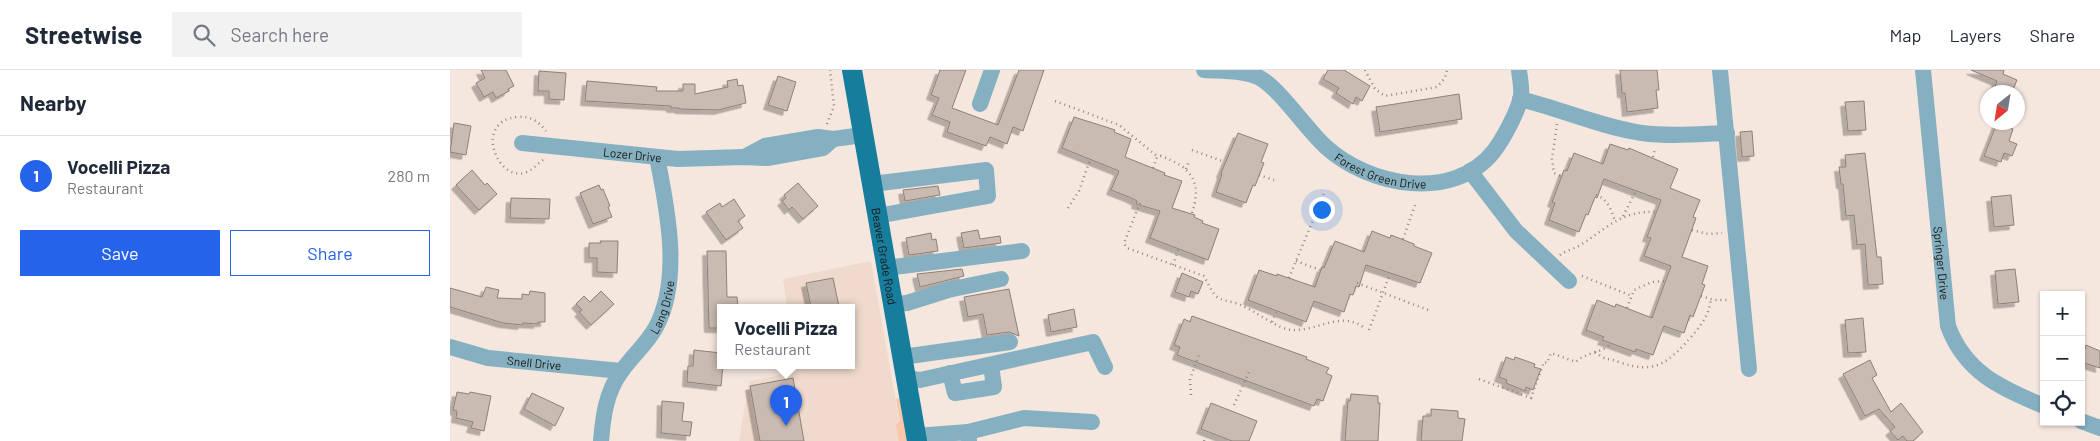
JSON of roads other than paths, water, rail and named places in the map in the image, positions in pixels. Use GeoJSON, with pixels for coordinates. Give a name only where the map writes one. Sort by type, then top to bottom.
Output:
{"type":"FeatureCollection","features":[{"type":"Feature","properties":{"kind":"main road","name":"Beaver Grade Road"},"geometry":{"type":"LineString","coordinates":[[852,70],[917,439]]}},
{"type":"Feature","properties":{"kind":"street"},"geometry":{"type":"LineString","coordinates":[[980,104],[992,70]]}},
{"type":"Feature","properties":{"kind":"street","name":"Forest Green Drive"},"geometry":{"type":"LineString","coordinates":[[1204,70],[1240,73],[1260,78],[1271,87],[1331,151],[1354,166],[1386,180],[1404,183],[1429,183],[1454,178],[1470,171],[1487,158],[1498,145],[1520,100],[1521,82],[1518,70]]}},
{"type":"Feature","properties":{"kind":"street"},"geometry":{"type":"LineString","coordinates":[[1720,70],[1749,369]]}},
{"type":"Feature","properties":{"kind":"street","name":"Springer Drive"},"geometry":{"type":"LineString","coordinates":[[1923,70],[1948,326],[1960,350],[1976,369],[2001,387],[2040,404]]}},
{"type":"Feature","properties":{"kind":"street"},"geometry":{"type":"LineString","coordinates":[[1520,100],[1561,110],[1605,125],[1642,133],[1727,133]]}},
{"type":"Feature","properties":{"kind":"street","name":"Lozer Drive"},"geometry":{"type":"LineString","coordinates":[[522,143],[657,157],[744,157],[765,146],[818,137],[828,130],[863,135]]}},
{"type":"Feature","properties":{"kind":"street","name":"Lang Drive"},"geometry":{"type":"LineString","coordinates":[[601,441],[609,395],[622,371],[656,327],[668,295],[670,278],[669,242],[657,157]]}},
{"type":"Feature","properties":{"kind":"street"},"geometry":{"type":"LineString","coordinates":[[872,184],[986,170],[988,196],[877,216]]}},
{"type":"Feature","properties":{"kind":"street"},"geometry":{"type":"LineString","coordinates":[[1470,171],[1516,231],[1550,264],[1573,277]]}},
{"type":"Feature","properties":{"kind":"street"},"geometry":{"type":"LineString","coordinates":[[886,268],[1022,251]]}},
{"type":"Feature","properties":{"kind":"street"},"geometry":{"type":"LineString","coordinates":[[892,304],[907,303],[948,290],[1001,279]]}},
{"type":"Feature","properties":{"kind":"street"},"geometry":{"type":"LineString","coordinates":[[902,357],[1010,342]]}},
{"type":"Feature","properties":{"kind":"street"},"geometry":{"type":"LineString","coordinates":[[906,377],[920,380],[1093,342],[1105,367]]}},
{"type":"Feature","properties":{"kind":"street","name":"Snell Drive"},"geometry":{"type":"LineString","coordinates":[[450,347],[488,358],[622,371]]}},
{"type":"Feature","properties":{"kind":"street"},"geometry":{"type":"LineString","coordinates":[[950,373],[955,393],[994,387],[991,364]]}},
{"type":"Feature","properties":{"kind":"street"},"geometry":{"type":"LineString","coordinates":[[917,439],[969,437],[1024,418],[1092,422]]}},
{"type":"Feature","properties":{"kind":"street"},"geometry":{"type":"LineString","coordinates":[[2085,422],[2100,428]]}},
{"type":"Feature","properties":{"kind":"place","name":"Vocelli Pizza"},"geometry":{"type":"Point","coordinates":[786,426]}}]}
